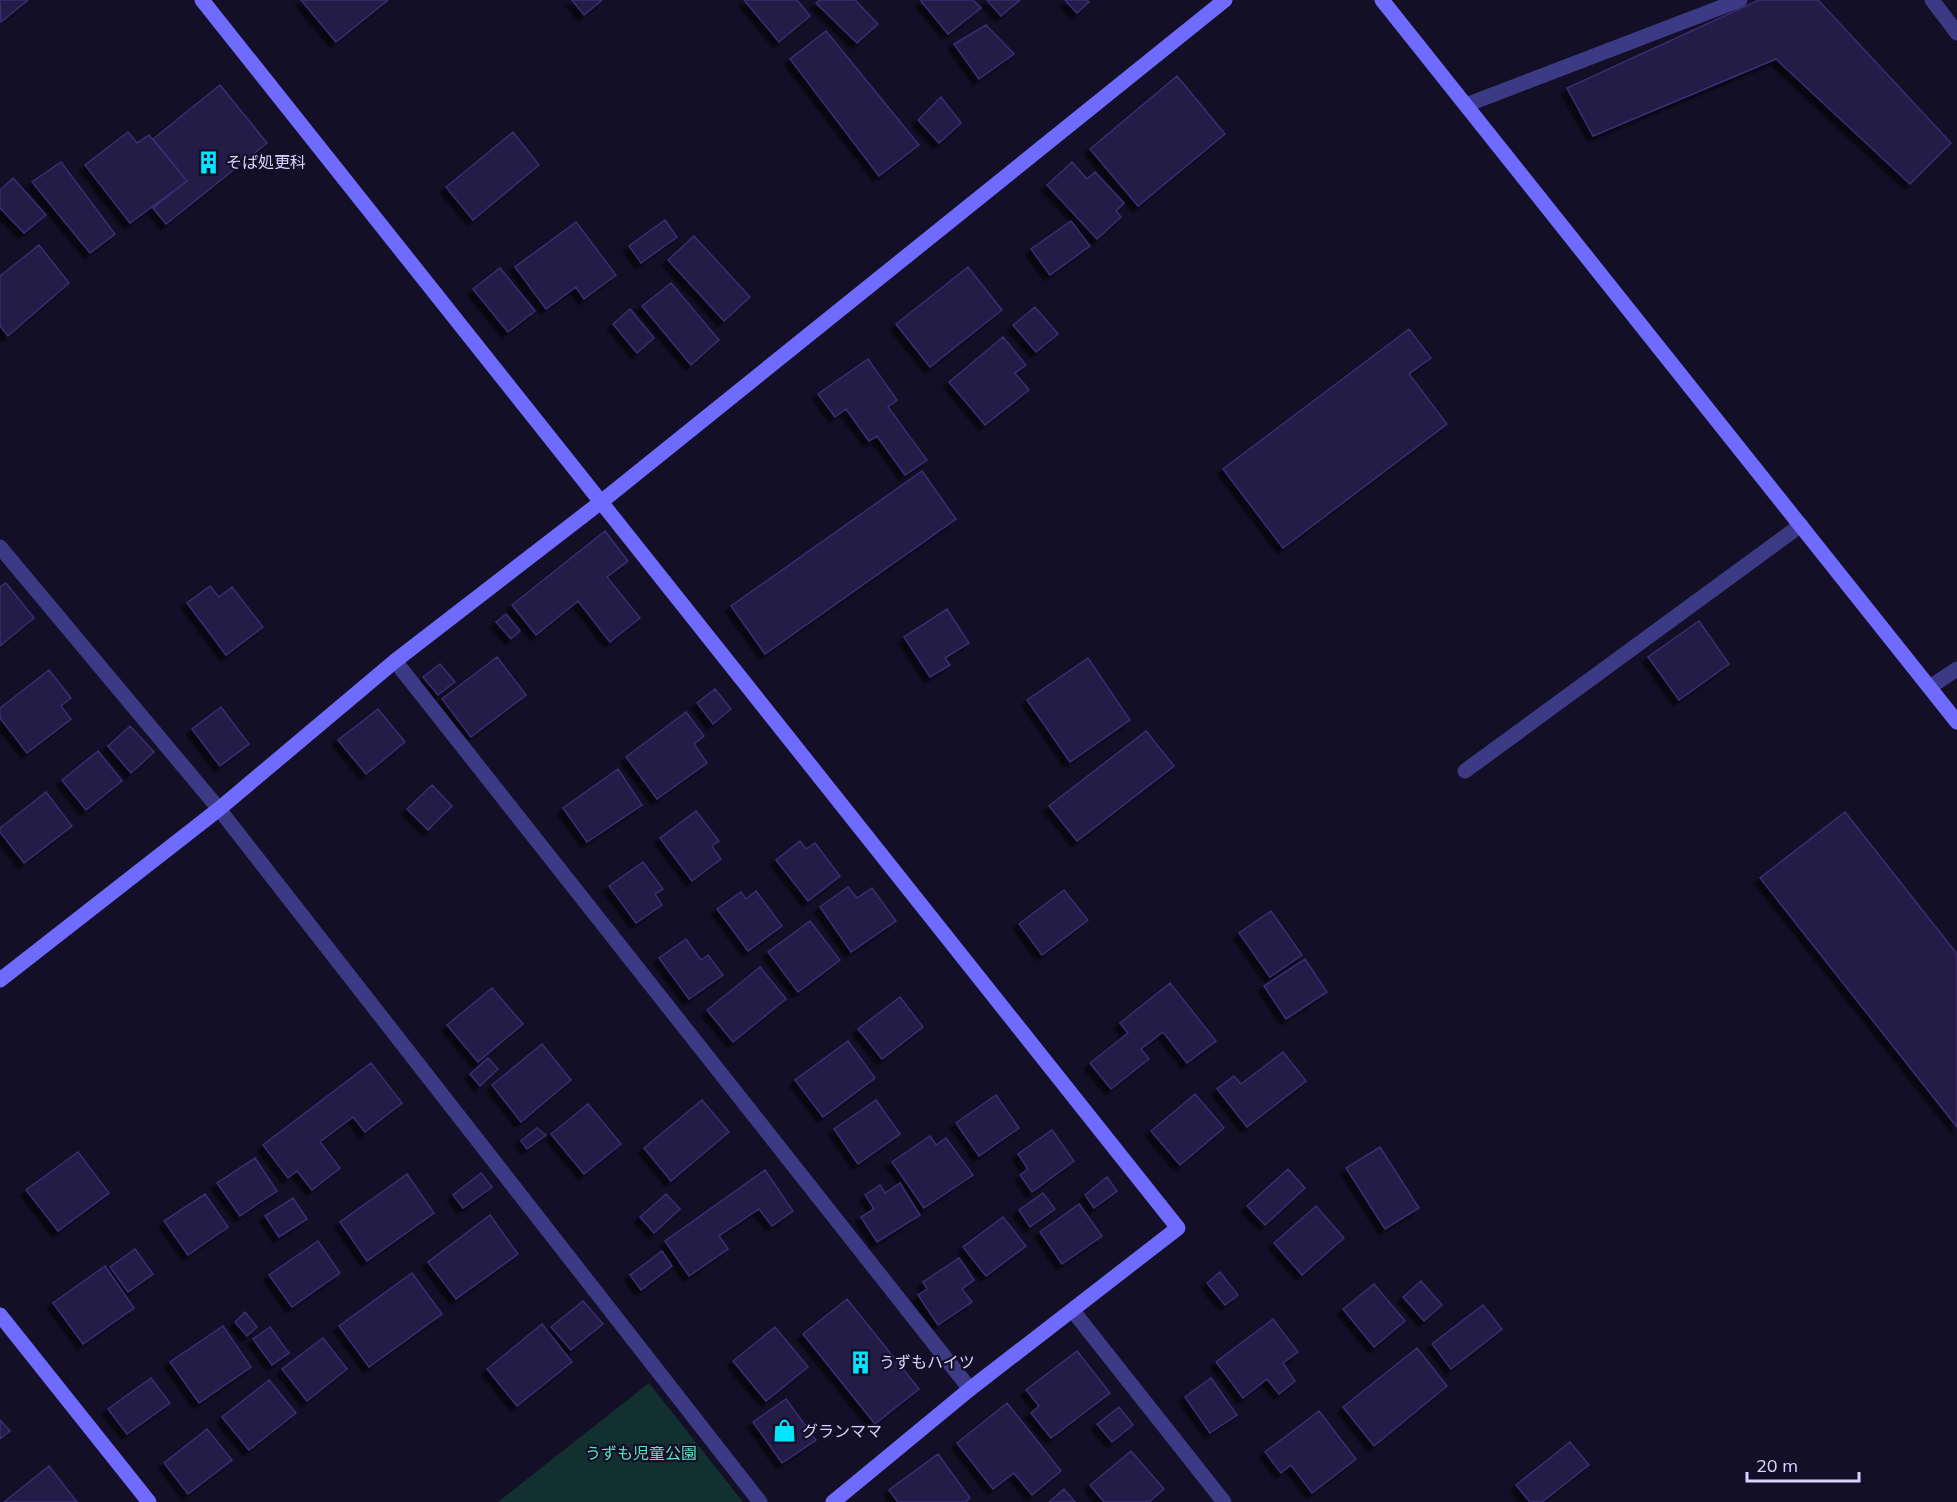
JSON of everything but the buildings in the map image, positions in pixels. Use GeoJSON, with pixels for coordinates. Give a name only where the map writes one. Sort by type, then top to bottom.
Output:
{"type":"FeatureCollection","features":[{"type":"Feature","properties":{"kind":"street"},"geometry":{"type":"LineString","coordinates":[[202,0],[1178,1228],[970,1389],[832,1502]]}},
{"type":"Feature","properties":{"kind":"street"},"geometry":{"type":"LineString","coordinates":[[0,980],[219,809],[395,661],[601,502],[1225,0]]}},
{"type":"Feature","properties":{"kind":"street"},"geometry":{"type":"LineString","coordinates":[[1382,0],[1957,722]]}},
{"type":"Feature","properties":{"kind":"street"},"geometry":{"type":"LineString","coordinates":[[1467,105],[1740,0]]}},
{"type":"Feature","properties":{"kind":"street"},"geometry":{"type":"LineString","coordinates":[[1932,0],[1957,33]]}},
{"type":"Feature","properties":{"kind":"street"},"geometry":{"type":"LineString","coordinates":[[1465,771],[1801,525]]}},
{"type":"Feature","properties":{"kind":"street"},"geometry":{"type":"LineString","coordinates":[[0,547],[219,809],[760,1502]]}},
{"type":"Feature","properties":{"kind":"street"},"geometry":{"type":"LineString","coordinates":[[395,661],[970,1389]]}},
{"type":"Feature","properties":{"kind":"street"},"geometry":{"type":"LineString","coordinates":[[1930,687],[1957,669]]}},
{"type":"Feature","properties":{"kind":"street"},"geometry":{"type":"LineString","coordinates":[[1073,1311],[1224,1502]]}},
{"type":"Feature","properties":{"kind":"street"},"geometry":{"type":"LineString","coordinates":[[0,1315],[149,1502]]}},
{"type":"Feature","properties":{"kind":"green space","name":"うずも児童公園"},"geometry":{"type":"Polygon","coordinates":[[[649,1383],[743,1502],[498,1502],[649,1383]]]}},
{"type":"Feature","properties":{"kind":"place","name":"そば処更科"},"geometry":{"type":"Point","coordinates":[208,162]}},
{"type":"Feature","properties":{"kind":"place","name":"うずもハイツ"},"geometry":{"type":"Point","coordinates":[861,1362]}},
{"type":"Feature","properties":{"kind":"place","name":"グランママ"},"geometry":{"type":"Point","coordinates":[784,1431]}}]}
